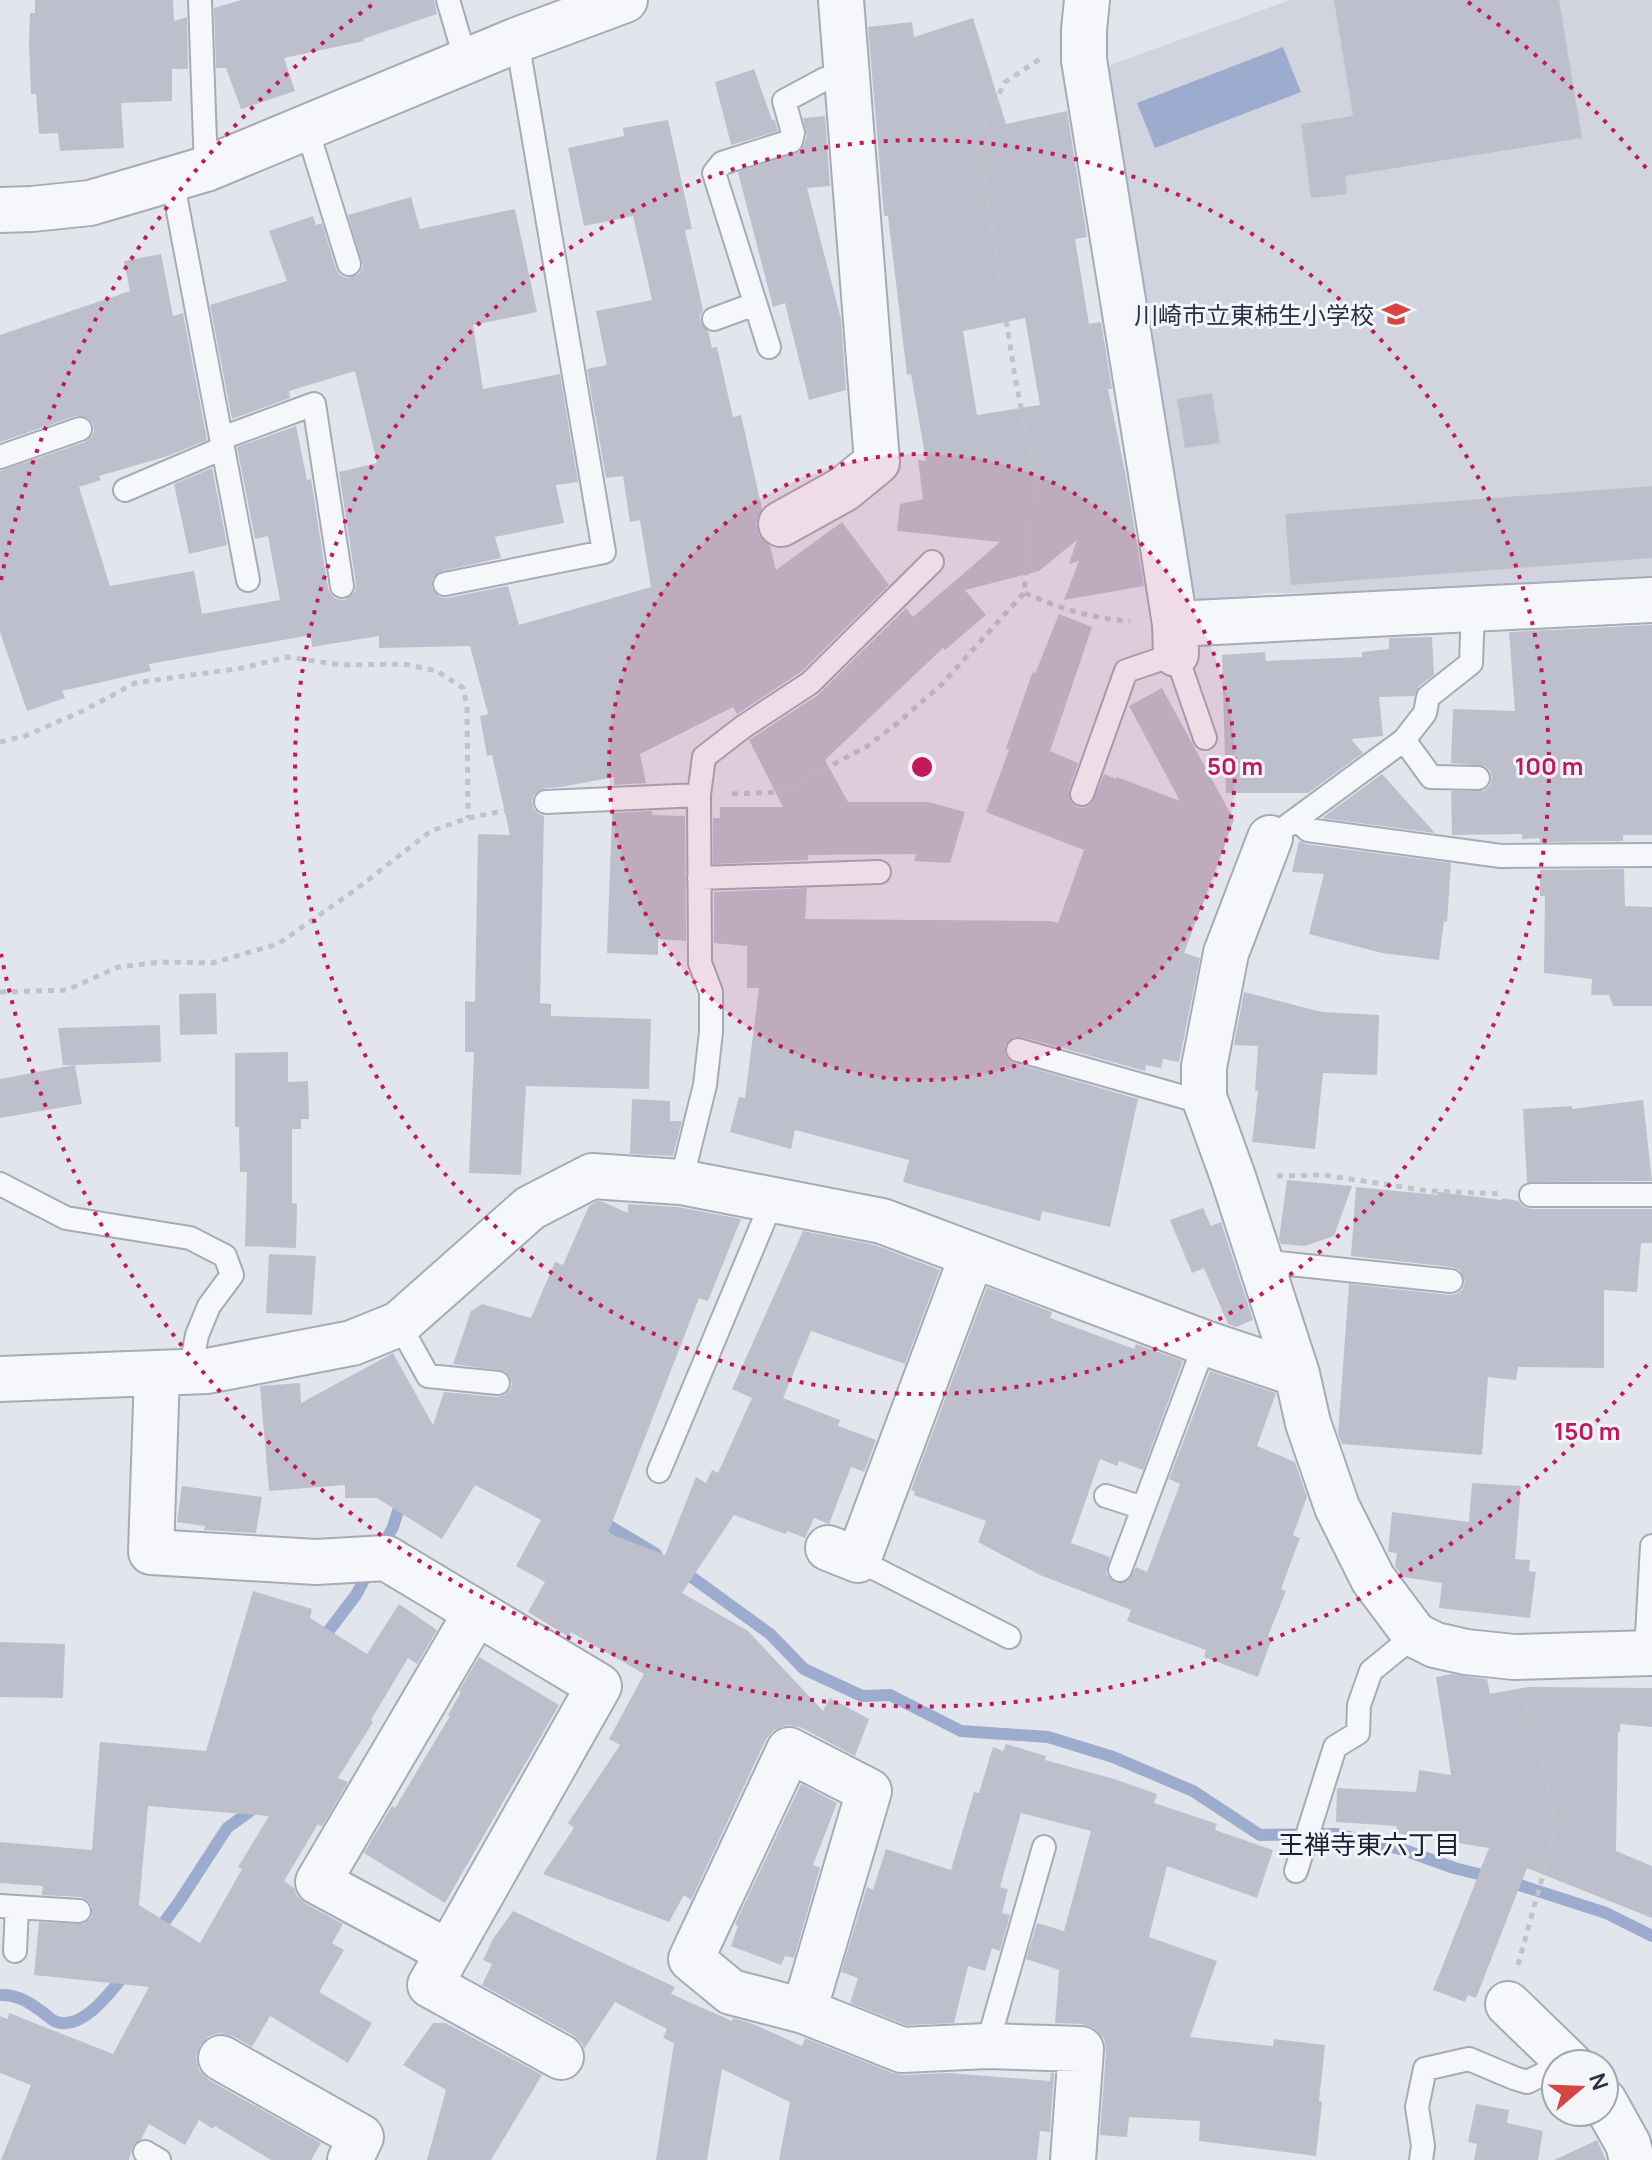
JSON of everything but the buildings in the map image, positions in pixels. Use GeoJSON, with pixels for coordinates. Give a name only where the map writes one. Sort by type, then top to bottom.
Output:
{"type":"FeatureCollection","features":[{"type":"Feature","properties":{"kind":"street"},"geometry":{"type":"LineString","coordinates":[[781,524],[844,489],[877,462],[841,0]]}},
{"type":"Feature","properties":{"kind":"street"},"geometry":{"type":"LineString","coordinates":[[0,210],[90,203],[189,174],[307,129],[599,4]]}},
{"type":"Feature","properties":{"kind":"street"},"geometry":{"type":"LineString","coordinates":[[1086,15],[1087,75],[1176,639],[1473,609],[1652,600]]}},
{"type":"Feature","properties":{"kind":"street"},"geometry":{"type":"LineString","coordinates":[[1284,829],[1226,953],[1204,1067],[1204,1097],[1297,1374],[1308,1423],[1337,1507],[1373,1579],[1415,1635],[1435,1645],[1514,1657],[1649,1652]]}},
{"type":"Feature","properties":{"kind":"street"},"geometry":{"type":"LineString","coordinates":[[0,1379],[207,1371],[352,1343],[399,1324],[530,1208],[592,1176],[681,1182],[882,1221],[1205,1343],[1297,1374]]}},
{"type":"Feature","properties":{"kind":"street"},"geometry":{"type":"LineString","coordinates":[[843,1554],[972,1256]]}},
{"type":"Feature","properties":{"kind":"street"},"geometry":{"type":"LineString","coordinates":[[174,1372],[151,1552],[316,1562],[386,1558],[599,1686],[430,1985],[561,2057]]}},
{"type":"Feature","properties":{"kind":"street"},"geometry":{"type":"LineString","coordinates":[[448,1952],[318,1882],[476,1613]]}},
{"type":"Feature","properties":{"kind":"street"},"geometry":{"type":"LineString","coordinates":[[804,2011],[869,1791],[789,1750],[691,1959],[731,1992],[804,2011],[902,2050],[987,2046],[1081,2049],[1073,2160]]}},
{"type":"Feature","properties":{"kind":"street"},"geometry":{"type":"LineString","coordinates":[[1508,2004],[1550,2048]]}},
{"type":"Feature","properties":{"kind":"street"},"geometry":{"type":"LineString","coordinates":[[221,2058],[361,2137],[350,2160]]}},
{"type":"Feature","properties":{"kind":"street"},"geometry":{"type":"LineString","coordinates":[[1619,2128],[1632,2160]]}},
{"type":"Feature","properties":{"kind":"lane"},"geometry":{"type":"LineString","coordinates":[[200,0],[189,174],[223,443],[248,580]]}},
{"type":"Feature","properties":{"kind":"lane"},"geometry":{"type":"LineString","coordinates":[[448,0],[466,61]]}},
{"type":"Feature","properties":{"kind":"lane"},"geometry":{"type":"LineString","coordinates":[[445,584],[604,552],[517,40]]}},
{"type":"Feature","properties":{"kind":"lane"},"geometry":{"type":"LineString","coordinates":[[769,347],[714,173],[722,163],[791,141],[793,133],[784,101],[825,79],[846,74]]}},
{"type":"Feature","properties":{"kind":"lane"},"geometry":{"type":"LineString","coordinates":[[307,129],[349,264]]}},
{"type":"Feature","properties":{"kind":"lane"},"geometry":{"type":"LineString","coordinates":[[714,319],[755,304]]}},
{"type":"Feature","properties":{"kind":"lane"},"geometry":{"type":"LineString","coordinates":[[125,490],[314,404],[342,586]]}},
{"type":"Feature","properties":{"kind":"lane"},"geometry":{"type":"LineString","coordinates":[[0,457],[80,429]]}},
{"type":"Feature","properties":{"kind":"lane"},"geometry":{"type":"LineString","coordinates":[[681,1182],[705,1085],[711,1032],[711,992],[700,963],[699,795],[704,757],[810,683],[932,562]]}},
{"type":"Feature","properties":{"kind":"lane"},"geometry":{"type":"LineString","coordinates":[[1284,829],[1404,740],[1425,713],[1428,697],[1471,663],[1473,609]]}},
{"type":"Feature","properties":{"kind":"lane"},"geometry":{"type":"LineString","coordinates":[[1082,794],[1126,671],[1176,639],[1205,738]]}},
{"type":"Feature","properties":{"kind":"lane"},"geometry":{"type":"LineString","coordinates":[[1404,740],[1431,777],[1478,778]]}},
{"type":"Feature","properties":{"kind":"lane"},"geometry":{"type":"LineString","coordinates":[[546,802],[699,795]]}},
{"type":"Feature","properties":{"kind":"lane"},"geometry":{"type":"LineString","coordinates":[[1284,829],[1501,856],[1652,855]]}},
{"type":"Feature","properties":{"kind":"lane"},"geometry":{"type":"LineString","coordinates":[[699,878],[879,872]]}},
{"type":"Feature","properties":{"kind":"lane"},"geometry":{"type":"LineString","coordinates":[[1018,1050],[1187,1098],[1204,1097]]}},
{"type":"Feature","properties":{"kind":"lane"},"geometry":{"type":"LineString","coordinates":[[0,1184],[66,1218],[190,1238],[225,1256],[232,1275],[209,1306],[197,1335],[174,1372]]}},
{"type":"Feature","properties":{"kind":"lane"},"geometry":{"type":"LineString","coordinates":[[1531,1195],[1652,1195]]}},
{"type":"Feature","properties":{"kind":"lane"},"geometry":{"type":"LineString","coordinates":[[659,1471],[773,1199]]}},
{"type":"Feature","properties":{"kind":"lane"},"geometry":{"type":"LineString","coordinates":[[1260,1261],[1451,1281]]}},
{"type":"Feature","properties":{"kind":"lane"},"geometry":{"type":"LineString","coordinates":[[399,1324],[428,1376],[498,1383]]}},
{"type":"Feature","properties":{"kind":"lane"},"geometry":{"type":"LineString","coordinates":[[1120,1570],[1205,1343]]}},
{"type":"Feature","properties":{"kind":"lane"},"geometry":{"type":"LineString","coordinates":[[1106,1496],[1143,1508]]}},
{"type":"Feature","properties":{"kind":"lane"},"geometry":{"type":"LineString","coordinates":[[1649,1652],[1652,1546]]}},
{"type":"Feature","properties":{"kind":"lane"},"geometry":{"type":"LineString","coordinates":[[843,1554],[1009,1637]]}},
{"type":"Feature","properties":{"kind":"lane"},"geometry":{"type":"LineString","coordinates":[[1296,1871],[1335,1747],[1358,1733],[1359,1705],[1371,1671],[1415,1635]]}},
{"type":"Feature","properties":{"kind":"lane"},"geometry":{"type":"LineString","coordinates":[[987,2046],[1044,1847]]}},
{"type":"Feature","properties":{"kind":"lane"},"geometry":{"type":"LineString","coordinates":[[15,1951],[8,1906],[79,1911]]}},
{"type":"Feature","properties":{"kind":"lane"},"geometry":{"type":"LineString","coordinates":[[1421,2160],[1423,2146],[1417,2107],[1425,2069],[1469,2059],[1527,2082],[1540,2076]]}},
{"type":"Feature","properties":{"kind":"path"},"geometry":{"type":"LineString","coordinates":[[699,795],[781,792],[866,747],[941,685],[1024,593],[1035,480],[1015,377],[978,137],[1005,82],[1086,15]]}},
{"type":"Feature","properties":{"kind":"path"},"geometry":{"type":"LineString","coordinates":[[1024,593],[1057,607],[1176,639]]}},
{"type":"Feature","properties":{"kind":"path"},"geometry":{"type":"LineString","coordinates":[[0,742],[25,736],[85,710],[135,683],[242,668],[287,657],[342,665],[404,664],[437,671],[463,688],[467,706],[468,818]]}},
{"type":"Feature","properties":{"kind":"path"},"geometry":{"type":"LineString","coordinates":[[0,992],[67,990],[118,967],[162,962],[212,963],[278,944],[431,831],[468,818],[546,802]]}},
{"type":"Feature","properties":{"kind":"path"},"geometry":{"type":"LineString","coordinates":[[1233,1177],[1324,1175],[1429,1191],[1531,1195]]}},
{"type":"Feature","properties":{"kind":"path"},"geometry":{"type":"LineString","coordinates":[[1508,2004],[1557,1824],[1514,1657]]}},
{"type":"Feature","properties":{"kind":"shaded area","name":"川崎市立東柿生小学校"},"geometry":{"type":"Polygon","coordinates":[[[1290,0],[1652,0],[1652,586],[1264,593],[1188,608],[1099,69],[1290,0]]]}},
{"type":"Feature","properties":{"kind":"water"},"geometry":{"type":"Polygon","coordinates":[[[1283,47],[1301,92],[1155,148],[1137,103],[1283,47]]]}},
{"type":"Feature","properties":{"kind":"waterway"},"geometry":{"type":"LineString","coordinates":[[380,1551],[393,1527],[402,1498]]}},
{"type":"Feature","properties":{"kind":"waterway"},"geometry":{"type":"LineString","coordinates":[[596,1518],[656,1554]]}},
{"type":"Feature","properties":{"kind":"waterway"},"geometry":{"type":"LineString","coordinates":[[323,1643],[371,1567]]}},
{"type":"Feature","properties":{"kind":"waterway"},"geometry":{"type":"LineString","coordinates":[[682,1570],[770,1634],[804,1669],[862,1696],[890,1695],[961,1731],[1048,1737],[1113,1757],[1193,1791],[1260,1835],[1337,1834],[1404,1850],[1606,1913],[1652,1936]]}},
{"type":"Feature","properties":{"kind":"waterway"},"geometry":{"type":"LineString","coordinates":[[157,1932],[227,1828],[260,1804]]}},
{"type":"Feature","properties":{"kind":"waterway"},"geometry":{"type":"LineString","coordinates":[[0,1995],[22,1999],[55,2021],[67,2023],[87,2015],[127,1972]]}},
{"type":"Feature","properties":{"kind":"place","name":"川崎市立東柿生小学校"},"geometry":{"type":"Point","coordinates":[1396,314]}},
{"type":"Feature","properties":{"kind":"district","name":"王禅寺東六丁目"},"geometry":{"type":"Point","coordinates":[1369,1844]}}]}
